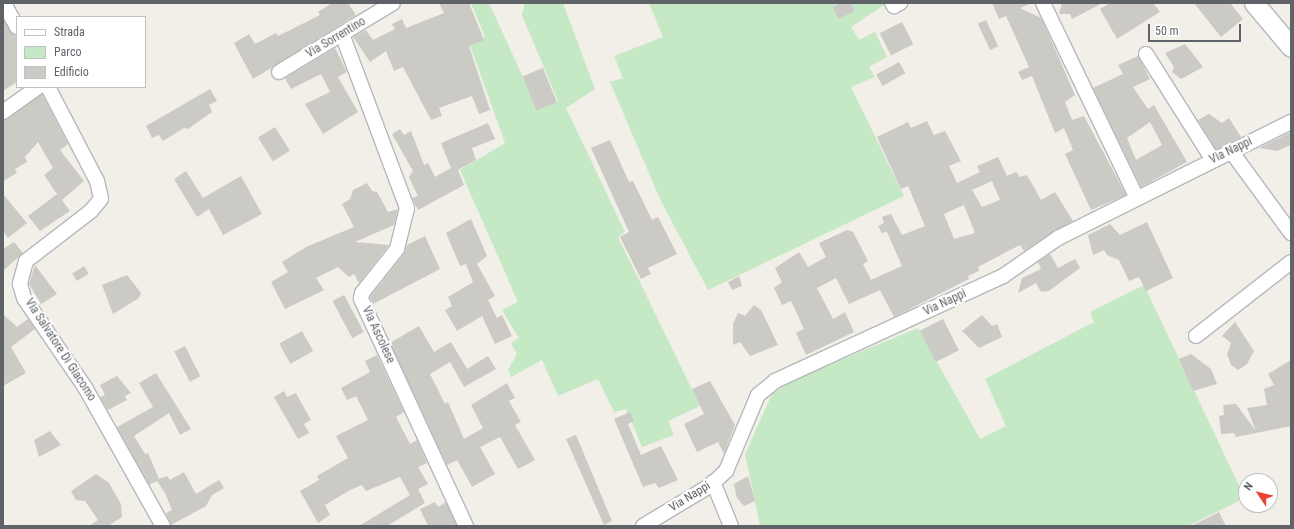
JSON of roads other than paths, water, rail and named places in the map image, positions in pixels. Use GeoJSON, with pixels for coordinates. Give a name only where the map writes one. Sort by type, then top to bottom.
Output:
{"type":"FeatureCollection","features":[{"type":"Feature","properties":{"kind":"street"},"geometry":{"type":"LineString","coordinates":[[4,3],[16,25]]}},
{"type":"Feature","properties":{"kind":"street","name":"Via Sorrentino"},"geometry":{"type":"LineString","coordinates":[[279,72],[393,3]]}},
{"type":"Feature","properties":{"kind":"street"},"geometry":{"type":"LineString","coordinates":[[892,3],[894,6],[900,3]]}},
{"type":"Feature","properties":{"kind":"street"},"geometry":{"type":"LineString","coordinates":[[1043,3],[1137,198]]}},
{"type":"Feature","properties":{"kind":"street"},"geometry":{"type":"LineString","coordinates":[[1254,3],[1291,47]]}},
{"type":"Feature","properties":{"kind":"street","name":"Via Ascolese"},"geometry":{"type":"LineString","coordinates":[[342,34],[408,208],[397,248],[362,293],[362,299],[466,526]]}},
{"type":"Feature","properties":{"kind":"street"},"geometry":{"type":"LineString","coordinates":[[1146,54],[1213,160]]}},
{"type":"Feature","properties":{"kind":"street"},"geometry":{"type":"LineString","coordinates":[[3,112],[37,88]]}},
{"type":"Feature","properties":{"kind":"street","name":"Via Salvatore Di Giacomo"},"geometry":{"type":"LineString","coordinates":[[49,88],[97,181],[101,199],[91,211],[26,261],[20,284],[24,298],[86,389],[163,526]]}},
{"type":"Feature","properties":{"kind":"street","name":"Via Nappi"},"geometry":{"type":"LineString","coordinates":[[643,526],[713,482],[726,471],[758,395],[775,381],[1003,276],[1058,238],[1291,122]]}},
{"type":"Feature","properties":{"kind":"street"},"geometry":{"type":"LineString","coordinates":[[1231,151],[1291,233]]}},
{"type":"Feature","properties":{"kind":"street"},"geometry":{"type":"LineString","coordinates":[[1196,336],[1291,262]]}},
{"type":"Feature","properties":{"kind":"street"},"geometry":{"type":"LineString","coordinates":[[713,482],[731,526]]}}]}
